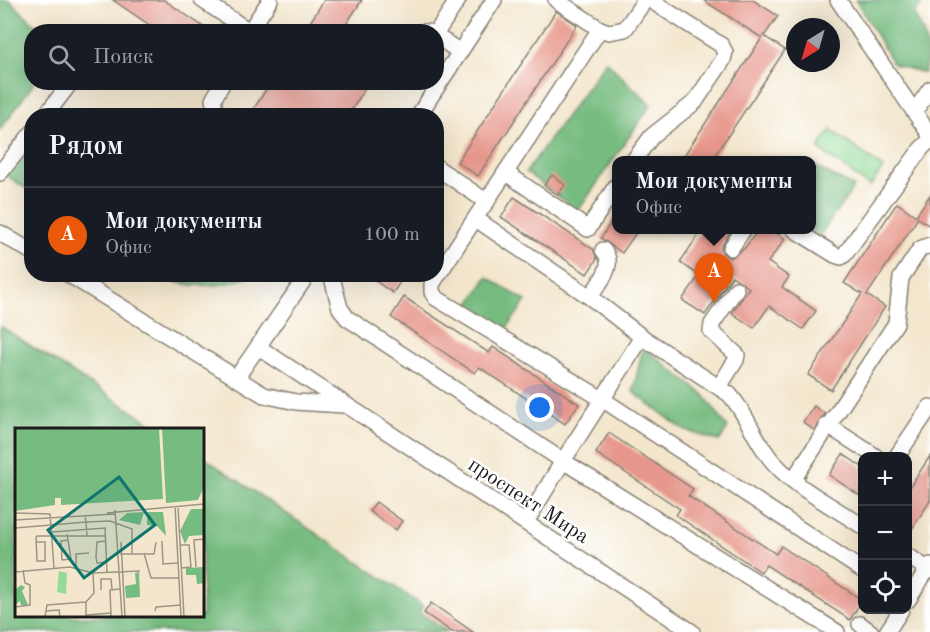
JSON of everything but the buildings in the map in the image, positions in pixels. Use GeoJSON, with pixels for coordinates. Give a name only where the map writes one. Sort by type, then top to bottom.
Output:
{"type":"FeatureCollection","features":[{"type":"Feature","properties":{"kind":"street"},"geometry":{"type":"LineString","coordinates":[[202,0],[238,24]]}},
{"type":"Feature","properties":{"kind":"street"},"geometry":{"type":"LineString","coordinates":[[254,24],[270,0]]}},
{"type":"Feature","properties":{"kind":"street"},"geometry":{"type":"LineString","coordinates":[[443,24],[458,0]]}},
{"type":"Feature","properties":{"kind":"street"},"geometry":{"type":"LineString","coordinates":[[444,76],[494,0]]}},
{"type":"Feature","properties":{"kind":"street"},"geometry":{"type":"LineString","coordinates":[[556,0],[600,29],[609,32],[625,29],[645,0]]}},
{"type":"Feature","properties":{"kind":"street"},"geometry":{"type":"LineString","coordinates":[[637,156],[652,136],[695,102],[726,52],[721,45],[650,0]]}},
{"type":"Feature","properties":{"kind":"street"},"geometry":{"type":"LineString","coordinates":[[838,0],[930,135]]}},
{"type":"Feature","properties":{"kind":"street"},"geometry":{"type":"LineString","coordinates":[[444,266],[600,29]]}},
{"type":"Feature","properties":{"kind":"street"},"geometry":{"type":"LineString","coordinates":[[444,41],[460,52]]}},
{"type":"Feature","properties":{"kind":"street"},"geometry":{"type":"LineString","coordinates":[[915,111],[930,89]]}},
{"type":"Feature","properties":{"kind":"street"},"geometry":{"type":"LineString","coordinates":[[51,108],[65,90]]}},
{"type":"Feature","properties":{"kind":"street"},"geometry":{"type":"LineString","coordinates":[[215,108],[213,100],[219,90]]}},
{"type":"Feature","properties":{"kind":"street"},"geometry":{"type":"LineString","coordinates":[[423,108],[435,90]]}},
{"type":"Feature","properties":{"kind":"street"},"geometry":{"type":"LineString","coordinates":[[801,234],[835,255],[841,257],[845,255],[921,148],[930,140]]}},
{"type":"Feature","properties":{"kind":"street"},"geometry":{"type":"LineString","coordinates":[[0,173],[24,143]]}},
{"type":"Feature","properties":{"kind":"street"},"geometry":{"type":"LineString","coordinates":[[444,172],[487,202]]}},
{"type":"Feature","properties":{"kind":"street"},"geometry":{"type":"LineString","coordinates":[[506,173],[588,229],[610,261],[609,267],[590,297]]}},
{"type":"Feature","properties":{"kind":"street"},"geometry":{"type":"LineString","coordinates":[[588,229],[612,192]]}},
{"type":"Feature","properties":{"kind":"street"},"geometry":{"type":"LineString","coordinates":[[476,219],[590,297],[642,337],[719,387],[739,405],[773,462],[793,480],[858,523]]}},
{"type":"Feature","properties":{"kind":"street"},"geometry":{"type":"LineString","coordinates":[[0,233],[24,247]]}},
{"type":"Feature","properties":{"kind":"street"},"geometry":{"type":"LineString","coordinates":[[731,248],[740,234]]}},
{"type":"Feature","properties":{"kind":"street"},"geometry":{"type":"LineString","coordinates":[[793,480],[896,323],[901,278],[920,249],[930,245]]}},
{"type":"Feature","properties":{"kind":"street","name":"проспект Мира"},"geometry":{"type":"LineString","coordinates":[[81,282],[264,395],[296,402],[343,405]]}},
{"type":"Feature","properties":{"kind":"street"},"geometry":{"type":"LineString","coordinates":[[237,377],[303,282]]}},
{"type":"Feature","properties":{"kind":"street"},"geometry":{"type":"LineString","coordinates":[[333,282],[340,309],[347,318],[563,461],[837,632]]}},
{"type":"Feature","properties":{"kind":"street"},"geometry":{"type":"LineString","coordinates":[[433,282],[432,292],[436,298],[602,399],[858,567]]}},
{"type":"Feature","properties":{"kind":"street"},"geometry":{"type":"LineString","coordinates":[[719,387],[737,355],[715,337],[711,331],[712,324],[736,289]]}},
{"type":"Feature","properties":{"kind":"street"},"geometry":{"type":"LineString","coordinates":[[526,522],[642,337]]}},
{"type":"Feature","properties":{"kind":"street","name":"проспект Мира"},"geometry":{"type":"LineString","coordinates":[[258,347],[343,405],[692,632]]}},
{"type":"Feature","properties":{"kind":"street"},"geometry":{"type":"LineString","coordinates":[[900,452],[930,407]]}},
{"type":"Feature","properties":{"kind":"street"},"geometry":{"type":"LineString","coordinates":[[828,425],[869,452]]}},
{"type":"Feature","properties":{"kind":"street"},"geometry":{"type":"LineString","coordinates":[[912,558],[929,568],[912,593]]}},
{"type":"Feature","properties":{"kind":"street"},"geometry":{"type":"LineString","coordinates":[[887,632],[898,614]]}},
{"type":"Feature","properties":{"kind":"green space"},"geometry":{"type":"Polygon","coordinates":[[[0,0],[9,0],[35,24],[24,24],[24,90],[29,90],[0,130],[0,0]]]}},
{"type":"Feature","properties":{"kind":"green space"},"geometry":{"type":"Polygon","coordinates":[[[856,0],[924,0],[914,15],[926,43],[927,57],[924,73],[893,64],[856,0]]]}},
{"type":"Feature","properties":{"kind":"green space"},"geometry":{"type":"Polygon","coordinates":[[[606,61],[651,105],[616,156],[612,156],[612,162],[578,211],[526,172],[606,61]]]}},
{"type":"Feature","properties":{"kind":"green space"},"geometry":{"type":"Polygon","coordinates":[[[831,130],[883,168],[870,187],[818,148],[831,130]]]}},
{"type":"Feature","properties":{"kind":"green space"},"geometry":{"type":"Polygon","coordinates":[[[24,152],[24,187],[5,174],[24,152]]]}},
{"type":"Feature","properties":{"kind":"green space"},"geometry":{"type":"Polygon","coordinates":[[[816,167],[854,187],[815,242],[802,234],[816,234],[816,167]]]}},
{"type":"Feature","properties":{"kind":"green space"},"geometry":{"type":"Polygon","coordinates":[[[487,277],[526,301],[504,332],[468,307],[487,277]]]}},
{"type":"Feature","properties":{"kind":"green space"},"geometry":{"type":"Polygon","coordinates":[[[176,282],[231,282],[201,286],[176,282]]]}},
{"type":"Feature","properties":{"kind":"green space"},"geometry":{"type":"Polygon","coordinates":[[[0,326],[158,428],[15,428],[15,617],[204,617],[204,458],[423,606],[419,612],[448,632],[0,632],[0,326]]]}},
{"type":"Feature","properties":{"kind":"green space"},"geometry":{"type":"Polygon","coordinates":[[[643,347],[704,395],[728,428],[719,441],[684,430],[633,392],[643,347]]]}},
{"type":"Feature","properties":{"kind":"place","name":"Мои документы"},"geometry":{"type":"Point","coordinates":[714,303]}}]}
